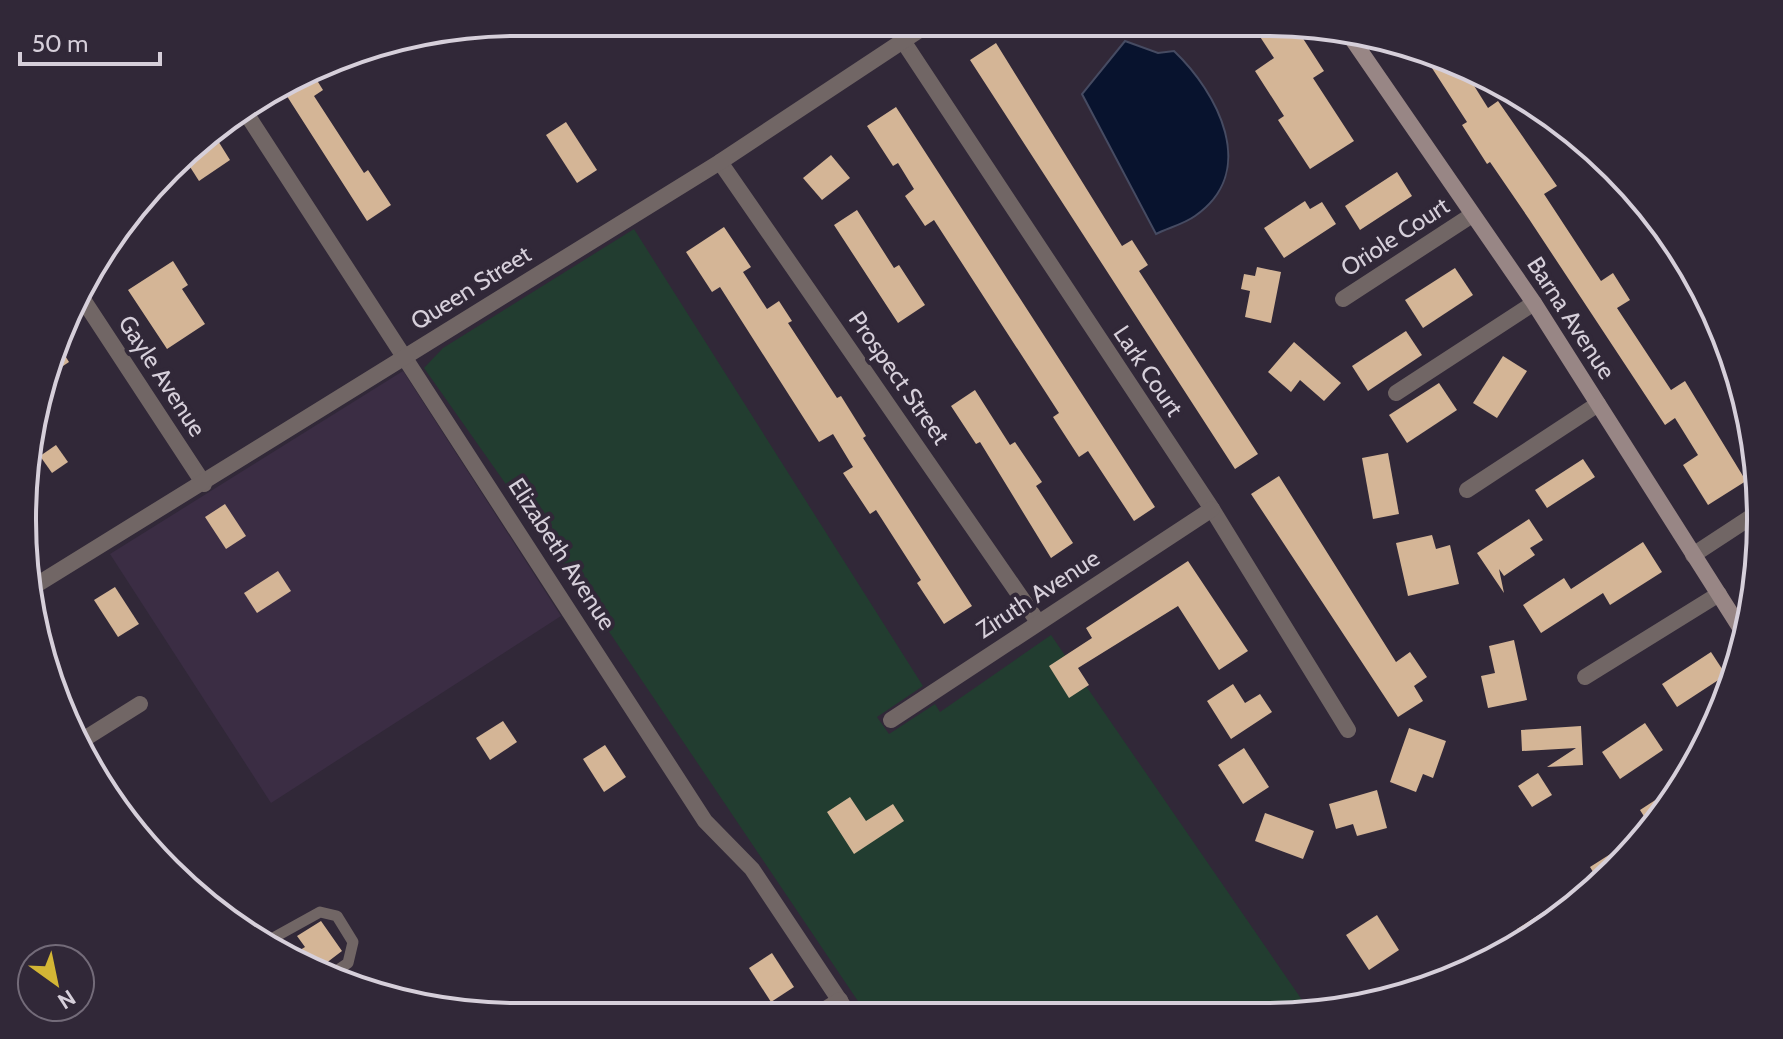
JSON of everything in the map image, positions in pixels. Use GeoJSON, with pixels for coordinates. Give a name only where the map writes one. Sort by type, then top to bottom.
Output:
{"type":"FeatureCollection","features":[{"type":"Feature","properties":{"kind":"street","name":"Queen Street"},"geometry":{"type":"LineString","coordinates":[[40,583],[720,162],[910,36]]}},
{"type":"Feature","properties":{"kind":"street","name":"Lark Court"},"geometry":{"type":"LineString","coordinates":[[903,41],[1212,509],[1348,730]]}},
{"type":"Feature","properties":{"kind":"street","name":"Barna Avenue"},"geometry":{"type":"LineString","coordinates":[[1356,45],[1534,303],[1736,622]]}},
{"type":"Feature","properties":{"kind":"street","name":"Elizabeth Avenue"},"geometry":{"type":"LineString","coordinates":[[249,118],[705,821],[752,869],[842,1003]]}},
{"type":"Feature","properties":{"kind":"street","name":"Prospect Street"},"geometry":{"type":"LineString","coordinates":[[720,162],[1038,622]]}},
{"type":"Feature","properties":{"kind":"street","name":"Oriole Court"},"geometry":{"type":"LineString","coordinates":[[1343,299],[1472,215]]}},
{"type":"Feature","properties":{"kind":"street"},"geometry":{"type":"LineString","coordinates":[[1396,393],[1534,303]]}},
{"type":"Feature","properties":{"kind":"street","name":"Gayle Avenue"},"geometry":{"type":"LineString","coordinates":[[87,305],[204,484]]}},
{"type":"Feature","properties":{"kind":"street"},"geometry":{"type":"LineString","coordinates":[[1467,490],[1598,404]]}},
{"type":"Feature","properties":{"kind":"street","name":"Ziruth Avenue"},"geometry":{"type":"LineString","coordinates":[[891,720],[1212,509]]}},
{"type":"Feature","properties":{"kind":"street"},"geometry":{"type":"LineString","coordinates":[[1693,555],[1747,520]]}},
{"type":"Feature","properties":{"kind":"street"},"geometry":{"type":"LineString","coordinates":[[1585,677],[1719,594]]}},
{"type":"Feature","properties":{"kind":"street"},"geometry":{"type":"LineString","coordinates":[[88,737],[140,704]]}},
{"type":"Feature","properties":{"kind":"street"},"geometry":{"type":"LineString","coordinates":[[835,1003],[840,1000]]}},
{"type":"Feature","properties":{"kind":"lane"},"geometry":{"type":"LineString","coordinates":[[276,937],[320,912],[337,916],[353,942],[348,963],[340,968]]}},
{"type":"Feature","properties":{"kind":"shaded area"},"geometry":{"type":"Polygon","coordinates":[[[403,371],[561,616],[271,803],[110,554],[403,371]]]}},
{"type":"Feature","properties":{"kind":"green space"},"geometry":{"type":"Polygon","coordinates":[[[634,229],[923,686],[877,717],[889,734],[935,704],[940,712],[1051,635],[1303,1001],[859,1003],[587,599],[424,368],[443,348],[634,229]]]}},
{"type":"Feature","properties":{"kind":"water"},"geometry":{"type":"Polygon","coordinates":[[[1125,41],[1158,53],[1174,51],[1205,88],[1225,132],[1228,155],[1225,177],[1215,198],[1191,219],[1156,234],[1082,94],[1125,41]]]}},
{"type":"Feature","properties":{"kind":"building"},"geometry":{"type":"Polygon","coordinates":[[[1260,36],[1302,38],[1324,71],[1313,78],[1354,141],[1310,169],[1278,120],[1284,116],[1255,71],[1274,58],[1260,36]]]}},
{"type":"Feature","properties":{"kind":"building"},"geometry":{"type":"Polygon","coordinates":[[[996,43],[1122,246],[1132,240],[1148,265],[1139,271],[1258,454],[1235,469],[970,60],[996,43]]]}},
{"type":"Feature","properties":{"kind":"building"},"geometry":{"type":"Polygon","coordinates":[[[1431,66],[1473,84],[1488,108],[1498,101],[1557,186],[1544,194],[1601,281],[1613,273],[1630,300],[1617,308],[1671,390],[1685,381],[1745,481],[1708,505],[1683,465],[1698,455],[1675,418],[1665,425],[1529,219],[1490,162],[1487,164],[1462,125],[1467,122],[1431,66]]]}},
{"type":"Feature","properties":{"kind":"building"},"geometry":{"type":"Polygon","coordinates":[[[317,81],[323,90],[314,96],[364,173],[368,170],[391,205],[367,221],[287,96],[317,81]]]}},
{"type":"Feature","properties":{"kind":"building"},"geometry":{"type":"Polygon","coordinates":[[[896,107],[1155,507],[1134,521],[1088,451],[1079,457],[1053,417],[1059,413],[934,220],[925,226],[905,196],[914,189],[898,163],[893,166],[867,126],[896,107]]]}},
{"type":"Feature","properties":{"kind":"building"},"geometry":{"type":"Polygon","coordinates":[[[566,122],[597,170],[577,183],[546,135],[566,122]]]}},
{"type":"Feature","properties":{"kind":"building"},"geometry":{"type":"Polygon","coordinates":[[[218,141],[230,160],[199,181],[190,167],[218,141]]]}},
{"type":"Feature","properties":{"kind":"building"},"geometry":{"type":"Polygon","coordinates":[[[831,155],[850,178],[822,200],[803,178],[831,155]]]}},
{"type":"Feature","properties":{"kind":"building"},"geometry":{"type":"Polygon","coordinates":[[[1397,172],[1412,196],[1360,230],[1345,206],[1397,172]]]}},
{"type":"Feature","properties":{"kind":"building"},"geometry":{"type":"Polygon","coordinates":[[[1305,201],[1310,209],[1322,202],[1336,224],[1284,258],[1264,228],[1305,201]]]}},
{"type":"Feature","properties":{"kind":"building"},"geometry":{"type":"Polygon","coordinates":[[[857,210],[894,268],[899,265],[925,305],[898,323],[834,225],[857,210]]]}},
{"type":"Feature","properties":{"kind":"building"},"geometry":{"type":"Polygon","coordinates":[[[724,227],[751,267],[743,272],[767,309],[779,301],[792,321],[788,323],[837,398],[841,396],[866,436],[863,438],[972,606],[944,624],[917,583],[921,580],[876,510],[870,514],[843,473],[853,467],[833,434],[819,442],[720,287],[712,292],[686,252],[724,227]]]}},
{"type":"Feature","properties":{"kind":"building"},"geometry":{"type":"Polygon","coordinates":[[[173,261],[188,285],[182,289],[205,324],[167,349],[128,290],[173,261]]]}},
{"type":"Feature","properties":{"kind":"building"},"geometry":{"type":"Polygon","coordinates":[[[1257,267],[1281,272],[1271,323],[1245,317],[1250,291],[1241,289],[1244,274],[1255,276],[1257,267]]]}},
{"type":"Feature","properties":{"kind":"building"},"geometry":{"type":"Polygon","coordinates":[[[1455,268],[1473,295],[1423,328],[1405,300],[1455,268]]]}},
{"type":"Feature","properties":{"kind":"building"},"geometry":{"type":"Polygon","coordinates":[[[1406,331],[1422,355],[1368,391],[1352,366],[1406,331]]]}},
{"type":"Feature","properties":{"kind":"building"},"geometry":{"type":"Polygon","coordinates":[[[1294,342],[1341,383],[1324,401],[1300,380],[1291,392],[1268,372],[1294,342]]]}},
{"type":"Feature","properties":{"kind":"building"},"geometry":{"type":"Polygon","coordinates":[[[1503,356],[1527,371],[1497,418],[1473,403],[1503,356]]]}},
{"type":"Feature","properties":{"kind":"building"},"geometry":{"type":"Polygon","coordinates":[[[1439,383],[1457,410],[1407,443],[1389,415],[1439,383]]]}},
{"type":"Feature","properties":{"kind":"building"},"geometry":{"type":"Polygon","coordinates":[[[975,390],[1010,445],[1015,442],[1042,482],[1036,486],[1073,543],[1051,558],[980,442],[976,444],[951,406],[975,390]]]}},
{"type":"Feature","properties":{"kind":"building"},"geometry":{"type":"Polygon","coordinates":[[[56,445],[68,462],[52,473],[40,456],[56,445]]]}},
{"type":"Feature","properties":{"kind":"building"},"geometry":{"type":"Polygon","coordinates":[[[1388,453],[1399,514],[1373,519],[1362,458],[1388,453]]]}},
{"type":"Feature","properties":{"kind":"building"},"geometry":{"type":"Polygon","coordinates":[[[1583,459],[1595,477],[1547,508],[1535,490],[1583,459]]]}},
{"type":"Feature","properties":{"kind":"building"},"geometry":{"type":"Polygon","coordinates":[[[1279,476],[1396,662],[1410,652],[1427,677],[1414,686],[1423,701],[1398,717],[1251,494],[1279,476]]]}},
{"type":"Feature","properties":{"kind":"building"},"geometry":{"type":"Polygon","coordinates":[[[225,504],[246,536],[226,549],[205,517],[225,504]]]}},
{"type":"Feature","properties":{"kind":"building"},"geometry":{"type":"Polygon","coordinates":[[[1529,519],[1543,540],[1530,548],[1535,555],[1504,576],[1499,569],[1504,593],[1477,553],[1529,519]]]}},
{"type":"Feature","properties":{"kind":"building"},"geometry":{"type":"Polygon","coordinates":[[[1432,535],[1436,549],[1450,545],[1459,584],[1408,596],[1396,543],[1432,535]]]}},
{"type":"Feature","properties":{"kind":"building"},"geometry":{"type":"Polygon","coordinates":[[[1643,542],[1662,572],[1610,605],[1603,593],[1541,633],[1523,605],[1564,578],[1571,589],[1643,542]]]}},
{"type":"Feature","properties":{"kind":"building"},"geometry":{"type":"Polygon","coordinates":[[[1188,561],[1248,651],[1219,670],[1178,606],[1078,668],[1089,685],[1069,698],[1049,666],[1092,638],[1086,628],[1188,561]]]}},
{"type":"Feature","properties":{"kind":"building"},"geometry":{"type":"Polygon","coordinates":[[[278,571],[291,591],[257,613],[244,593],[278,571]]]}},
{"type":"Feature","properties":{"kind":"building"},"geometry":{"type":"Polygon","coordinates":[[[115,587],[139,624],[118,637],[94,600],[115,587]]]}},
{"type":"Feature","properties":{"kind":"building"},"geometry":{"type":"Polygon","coordinates":[[[1514,640],[1527,700],[1488,708],[1481,676],[1495,673],[1489,646],[1514,640]]]}},
{"type":"Feature","properties":{"kind":"building"},"geometry":{"type":"Polygon","coordinates":[[[1711,652],[1723,670],[1719,679],[1677,707],[1662,684],[1711,652]]]}},
{"type":"Feature","properties":{"kind":"building"},"geometry":{"type":"Polygon","coordinates":[[[1233,684],[1245,703],[1260,694],[1272,712],[1231,739],[1207,701],[1233,684]]]}},
{"type":"Feature","properties":{"kind":"building"},"geometry":{"type":"Polygon","coordinates":[[[503,721],[517,742],[490,760],[476,738],[503,721]]]}},
{"type":"Feature","properties":{"kind":"building"},"geometry":{"type":"Polygon","coordinates":[[[1645,723],[1663,750],[1620,779],[1602,752],[1645,723]]]}},
{"type":"Feature","properties":{"kind":"building"},"geometry":{"type":"Polygon","coordinates":[[[1581,726],[1583,765],[1547,767],[1576,748],[1522,751],[1521,730],[1581,726]]]}},
{"type":"Feature","properties":{"kind":"building"},"geometry":{"type":"Polygon","coordinates":[[[1409,728],[1446,741],[1433,778],[1423,774],[1416,792],[1390,782],[1409,728]]]}},
{"type":"Feature","properties":{"kind":"building"},"geometry":{"type":"Polygon","coordinates":[[[605,745],[626,777],[604,792],[583,759],[605,745]]]}},
{"type":"Feature","properties":{"kind":"building"},"geometry":{"type":"Polygon","coordinates":[[[1244,748],[1269,787],[1243,804],[1218,765],[1244,748]]]}},
{"type":"Feature","properties":{"kind":"building"},"geometry":{"type":"Polygon","coordinates":[[[1538,773],[1552,795],[1532,807],[1518,786],[1538,773]]]}},
{"type":"Feature","properties":{"kind":"building"},"geometry":{"type":"Polygon","coordinates":[[[1377,790],[1387,828],[1357,836],[1353,824],[1336,829],[1329,804],[1377,790]]]}},
{"type":"Feature","properties":{"kind":"building"},"geometry":{"type":"Polygon","coordinates":[[[850,797],[866,821],[893,804],[904,821],[854,854],[827,812],[850,797]]]}},
{"type":"Feature","properties":{"kind":"building"},"geometry":{"type":"Polygon","coordinates":[[[1659,798],[1644,817],[1640,810],[1659,798]]]}},
{"type":"Feature","properties":{"kind":"building"},"geometry":{"type":"Polygon","coordinates":[[[1265,813],[1314,831],[1303,859],[1255,841],[1265,813]]]}},
{"type":"Feature","properties":{"kind":"building"},"geometry":{"type":"Polygon","coordinates":[[[1614,852],[1593,872],[1590,867],[1614,852]]]}},
{"type":"Feature","properties":{"kind":"building"},"geometry":{"type":"Polygon","coordinates":[[[1559,902],[1559,902],[1532,922],[1517,929],[1559,902]]]}},
{"type":"Feature","properties":{"kind":"building"},"geometry":{"type":"Polygon","coordinates":[[[1377,915],[1399,950],[1369,970],[1346,935],[1377,915]]]}},
{"type":"Feature","properties":{"kind":"building"},"geometry":{"type":"Polygon","coordinates":[[[321,921],[342,951],[327,963],[300,950],[305,947],[297,936],[321,921]]]}},
{"type":"Feature","properties":{"kind":"building"},"geometry":{"type":"Polygon","coordinates":[[[772,953],[794,987],[771,1002],[749,968],[772,953]]]}}]}
